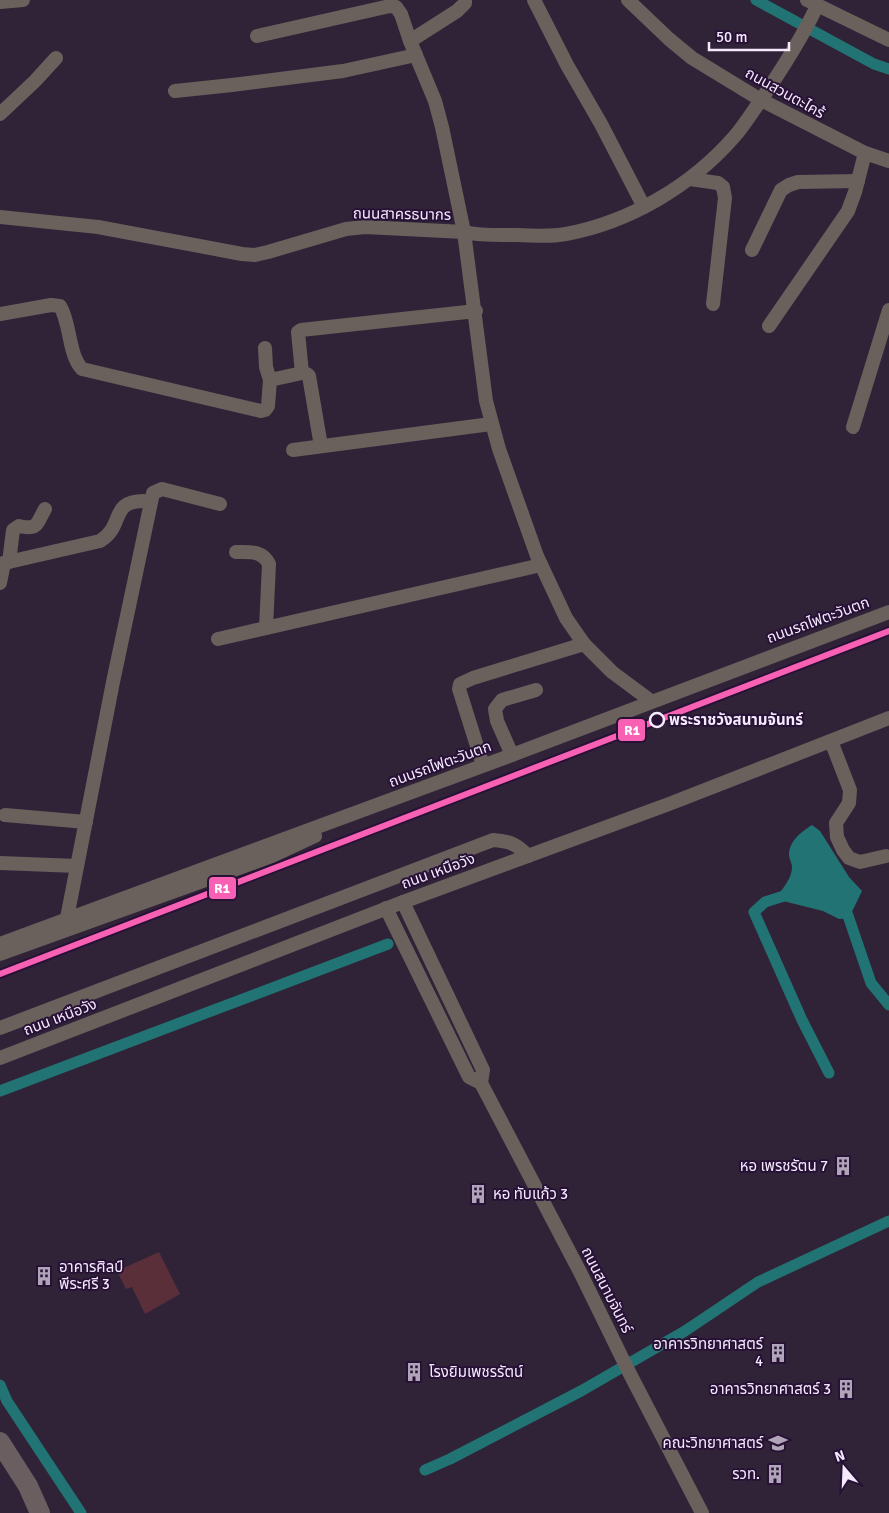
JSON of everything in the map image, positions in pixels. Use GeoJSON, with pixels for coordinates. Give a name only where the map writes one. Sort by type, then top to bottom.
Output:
{"type":"FeatureCollection","features":[{"type":"Feature","properties":{"kind":"highway"},"geometry":{"type":"LineString","coordinates":[[0,1442],[28,1486],[40,1513]]}},
{"type":"Feature","properties":{"kind":"highway"},"geometry":{"type":"LineString","coordinates":[[0,1464],[34,1513]]}},
{"type":"Feature","properties":{"kind":"street"},"geometry":{"type":"LineString","coordinates":[[0,2],[24,0]]}},
{"type":"Feature","properties":{"kind":"street"},"geometry":{"type":"LineString","coordinates":[[410,41],[457,11],[466,3],[465,0]]}},
{"type":"Feature","properties":{"kind":"street"},"geometry":{"type":"LineString","coordinates":[[534,0],[602,124],[644,207]]}},
{"type":"Feature","properties":{"kind":"street","name":"ถนนสวนตะไคร้"},"geometry":{"type":"LineString","coordinates":[[628,0],[692,58],[761,100],[865,153],[889,161]]}},
{"type":"Feature","properties":{"kind":"street"},"geometry":{"type":"LineString","coordinates":[[257,36],[390,6],[396,7],[435,101],[442,127],[464,232],[476,311],[486,401],[492,424],[541,565],[566,618],[584,644],[612,672],[651,701]]}},
{"type":"Feature","properties":{"kind":"street"},"geometry":{"type":"LineString","coordinates":[[812,7],[889,40]]}},
{"type":"Feature","properties":{"kind":"street","name":"ถนนสาครธนากร"},"geometry":{"type":"LineString","coordinates":[[0,217],[98,227],[255,255],[346,229],[365,227],[534,236],[565,234],[600,225],[663,197],[690,179],[716,156],[735,136],[794,50],[812,7]]}},
{"type":"Feature","properties":{"kind":"street"},"geometry":{"type":"LineString","coordinates":[[175,90],[232,86],[344,71],[416,55]]}},
{"type":"Feature","properties":{"kind":"street"},"geometry":{"type":"LineString","coordinates":[[0,114],[56,58]]}},
{"type":"Feature","properties":{"kind":"street"},"geometry":{"type":"LineString","coordinates":[[769,326],[848,211],[865,153]]}},
{"type":"Feature","properties":{"kind":"street"},"geometry":{"type":"LineString","coordinates":[[690,179],[718,183],[723,187],[725,198],[713,304]]}},
{"type":"Feature","properties":{"kind":"street"},"geometry":{"type":"LineString","coordinates":[[752,250],[781,190],[789,184],[798,182],[858,181]]}},
{"type":"Feature","properties":{"kind":"street"},"geometry":{"type":"LineString","coordinates":[[0,314],[51,305],[60,306],[64,313],[78,364],[82,369],[261,411],[265,410],[268,406],[270,380],[266,366],[265,348]]}},
{"type":"Feature","properties":{"kind":"street"},"geometry":{"type":"LineString","coordinates":[[853,427],[889,310]]}},
{"type":"Feature","properties":{"kind":"street"},"geometry":{"type":"LineString","coordinates":[[302,373],[298,336],[298,332],[301,330],[476,311]]}},
{"type":"Feature","properties":{"kind":"street"},"geometry":{"type":"LineString","coordinates":[[270,380],[302,373],[310,376],[321,446]]}},
{"type":"Feature","properties":{"kind":"street"},"geometry":{"type":"LineString","coordinates":[[293,450],[492,424]]}},
{"type":"Feature","properties":{"kind":"street"},"geometry":{"type":"LineString","coordinates":[[67,918],[153,493],[162,489],[220,504]]}},
{"type":"Feature","properties":{"kind":"street"},"geometry":{"type":"LineString","coordinates":[[4,563],[100,541],[108,537],[114,529],[122,507],[127,503],[144,501]]}},
{"type":"Feature","properties":{"kind":"street"},"geometry":{"type":"LineString","coordinates":[[0,583],[13,530],[19,526],[29,529],[34,527],[45,509]]}},
{"type":"Feature","properties":{"kind":"street"},"geometry":{"type":"LineString","coordinates":[[236,552],[257,553],[266,557],[269,564],[266,628]]}},
{"type":"Feature","properties":{"kind":"street"},"geometry":{"type":"LineString","coordinates":[[218,639],[541,565]]}},
{"type":"Feature","properties":{"kind":"street","name":"ถนนรถไฟตะวันตก"},"geometry":{"type":"LineString","coordinates":[[0,944],[512,755],[889,612]]}},
{"type":"Feature","properties":{"kind":"street"},"geometry":{"type":"LineString","coordinates":[[483,765],[458,689],[460,684],[473,678],[584,644]]}},
{"type":"Feature","properties":{"kind":"street"},"geometry":{"type":"LineString","coordinates":[[512,755],[497,720],[495,708],[502,700],[536,690]]}},
{"type":"Feature","properties":{"kind":"street","name":"ถนน เหนือวัง"},"geometry":{"type":"LineString","coordinates":[[0,1058],[386,908],[669,804],[889,718]]}},
{"type":"Feature","properties":{"kind":"street"},"geometry":{"type":"LineString","coordinates":[[831,741],[850,790],[849,803],[836,823],[837,837],[843,850],[850,858],[860,862],[886,856]]}},
{"type":"Feature","properties":{"kind":"street"},"geometry":{"type":"LineString","coordinates":[[5,815],[86,822]]}},
{"type":"Feature","properties":{"kind":"street"},"geometry":{"type":"LineString","coordinates":[[0,954],[196,884],[298,845],[318,834],[332,821]]}},
{"type":"Feature","properties":{"kind":"street"},"geometry":{"type":"LineString","coordinates":[[0,1028],[493,840],[510,842],[528,856]]}},
{"type":"Feature","properties":{"kind":"street"},"geometry":{"type":"LineString","coordinates":[[0,863],[77,866]]}},
{"type":"Feature","properties":{"kind":"street","name":"ถนนสนามจันทร์"},"geometry":{"type":"LineString","coordinates":[[403,902],[483,1070],[482,1083],[702,1513]]}},
{"type":"Feature","properties":{"kind":"street","name":"ถนนสนามจันทร์"},"geometry":{"type":"LineString","coordinates":[[386,908],[469,1076],[482,1083]]}},
{"type":"Feature","properties":{"kind":"shaded area"},"geometry":{"type":"Polygon","coordinates":[[[812,825],[820,831],[849,877],[862,891],[849,918],[839,919],[823,911],[775,899],[786,884],[792,871],[789,855],[793,841],[812,825]]]}},
{"type":"Feature","properties":{"kind":"shaded area"},"geometry":{"type":"Polygon","coordinates":[[[159,1252],[180,1294],[145,1314],[132,1287],[126,1289],[117,1271],[159,1252]]]}},
{"type":"Feature","properties":{"kind":"waterway"},"geometry":{"type":"LineString","coordinates":[[756,0],[874,64],[889,69]]}},
{"type":"Feature","properties":{"kind":"waterway"},"geometry":{"type":"LineString","coordinates":[[790,894],[765,902],[754,912],[802,1020],[829,1073]]}},
{"type":"Feature","properties":{"kind":"waterway"},"geometry":{"type":"LineString","coordinates":[[844,904],[871,983],[889,1005]]}},
{"type":"Feature","properties":{"kind":"waterway"},"geometry":{"type":"LineString","coordinates":[[0,1091],[388,944]]}},
{"type":"Feature","properties":{"kind":"waterway"},"geometry":{"type":"LineString","coordinates":[[425,1470],[581,1391],[685,1331],[758,1282],[889,1221]]}},
{"type":"Feature","properties":{"kind":"waterway"},"geometry":{"type":"LineString","coordinates":[[0,1385],[7,1401],[81,1513]]}},
{"type":"Feature","properties":{"kind":"transit line","name":"R1"},"geometry":{"type":"LineString","coordinates":[[0,974],[889,631]]}},
{"type":"Feature","properties":{"kind":"place","name":"พระราชวังสนามจันทร์"},"geometry":{"type":"Point","coordinates":[657,720]}},
{"type":"Feature","properties":{"kind":"place","name":"หอ เพรชรัตน 7"},"geometry":{"type":"Point","coordinates":[843,1166]}},
{"type":"Feature","properties":{"kind":"place","name":"หอ ทับแก้ว 3"},"geometry":{"type":"Point","coordinates":[478,1194]}},
{"type":"Feature","properties":{"kind":"place","name":"อาคารศิลป์ พีระศรี 3"},"geometry":{"type":"Point","coordinates":[44,1276]}},
{"type":"Feature","properties":{"kind":"place","name":"อาคารวิทยาศาสตร์ 4"},"geometry":{"type":"Point","coordinates":[778,1353]}},
{"type":"Feature","properties":{"kind":"place","name":"โรงยิมเพชรรัตน์"},"geometry":{"type":"Point","coordinates":[414,1372]}},
{"type":"Feature","properties":{"kind":"place","name":"อาคารวิทยาศาสตร์ 3"},"geometry":{"type":"Point","coordinates":[846,1389]}},
{"type":"Feature","properties":{"kind":"place","name":"คณะวิทยาศาสตร์"},"geometry":{"type":"Point","coordinates":[778,1443]}},
{"type":"Feature","properties":{"kind":"place","name":"รวท."},"geometry":{"type":"Point","coordinates":[775,1474]}}]}
